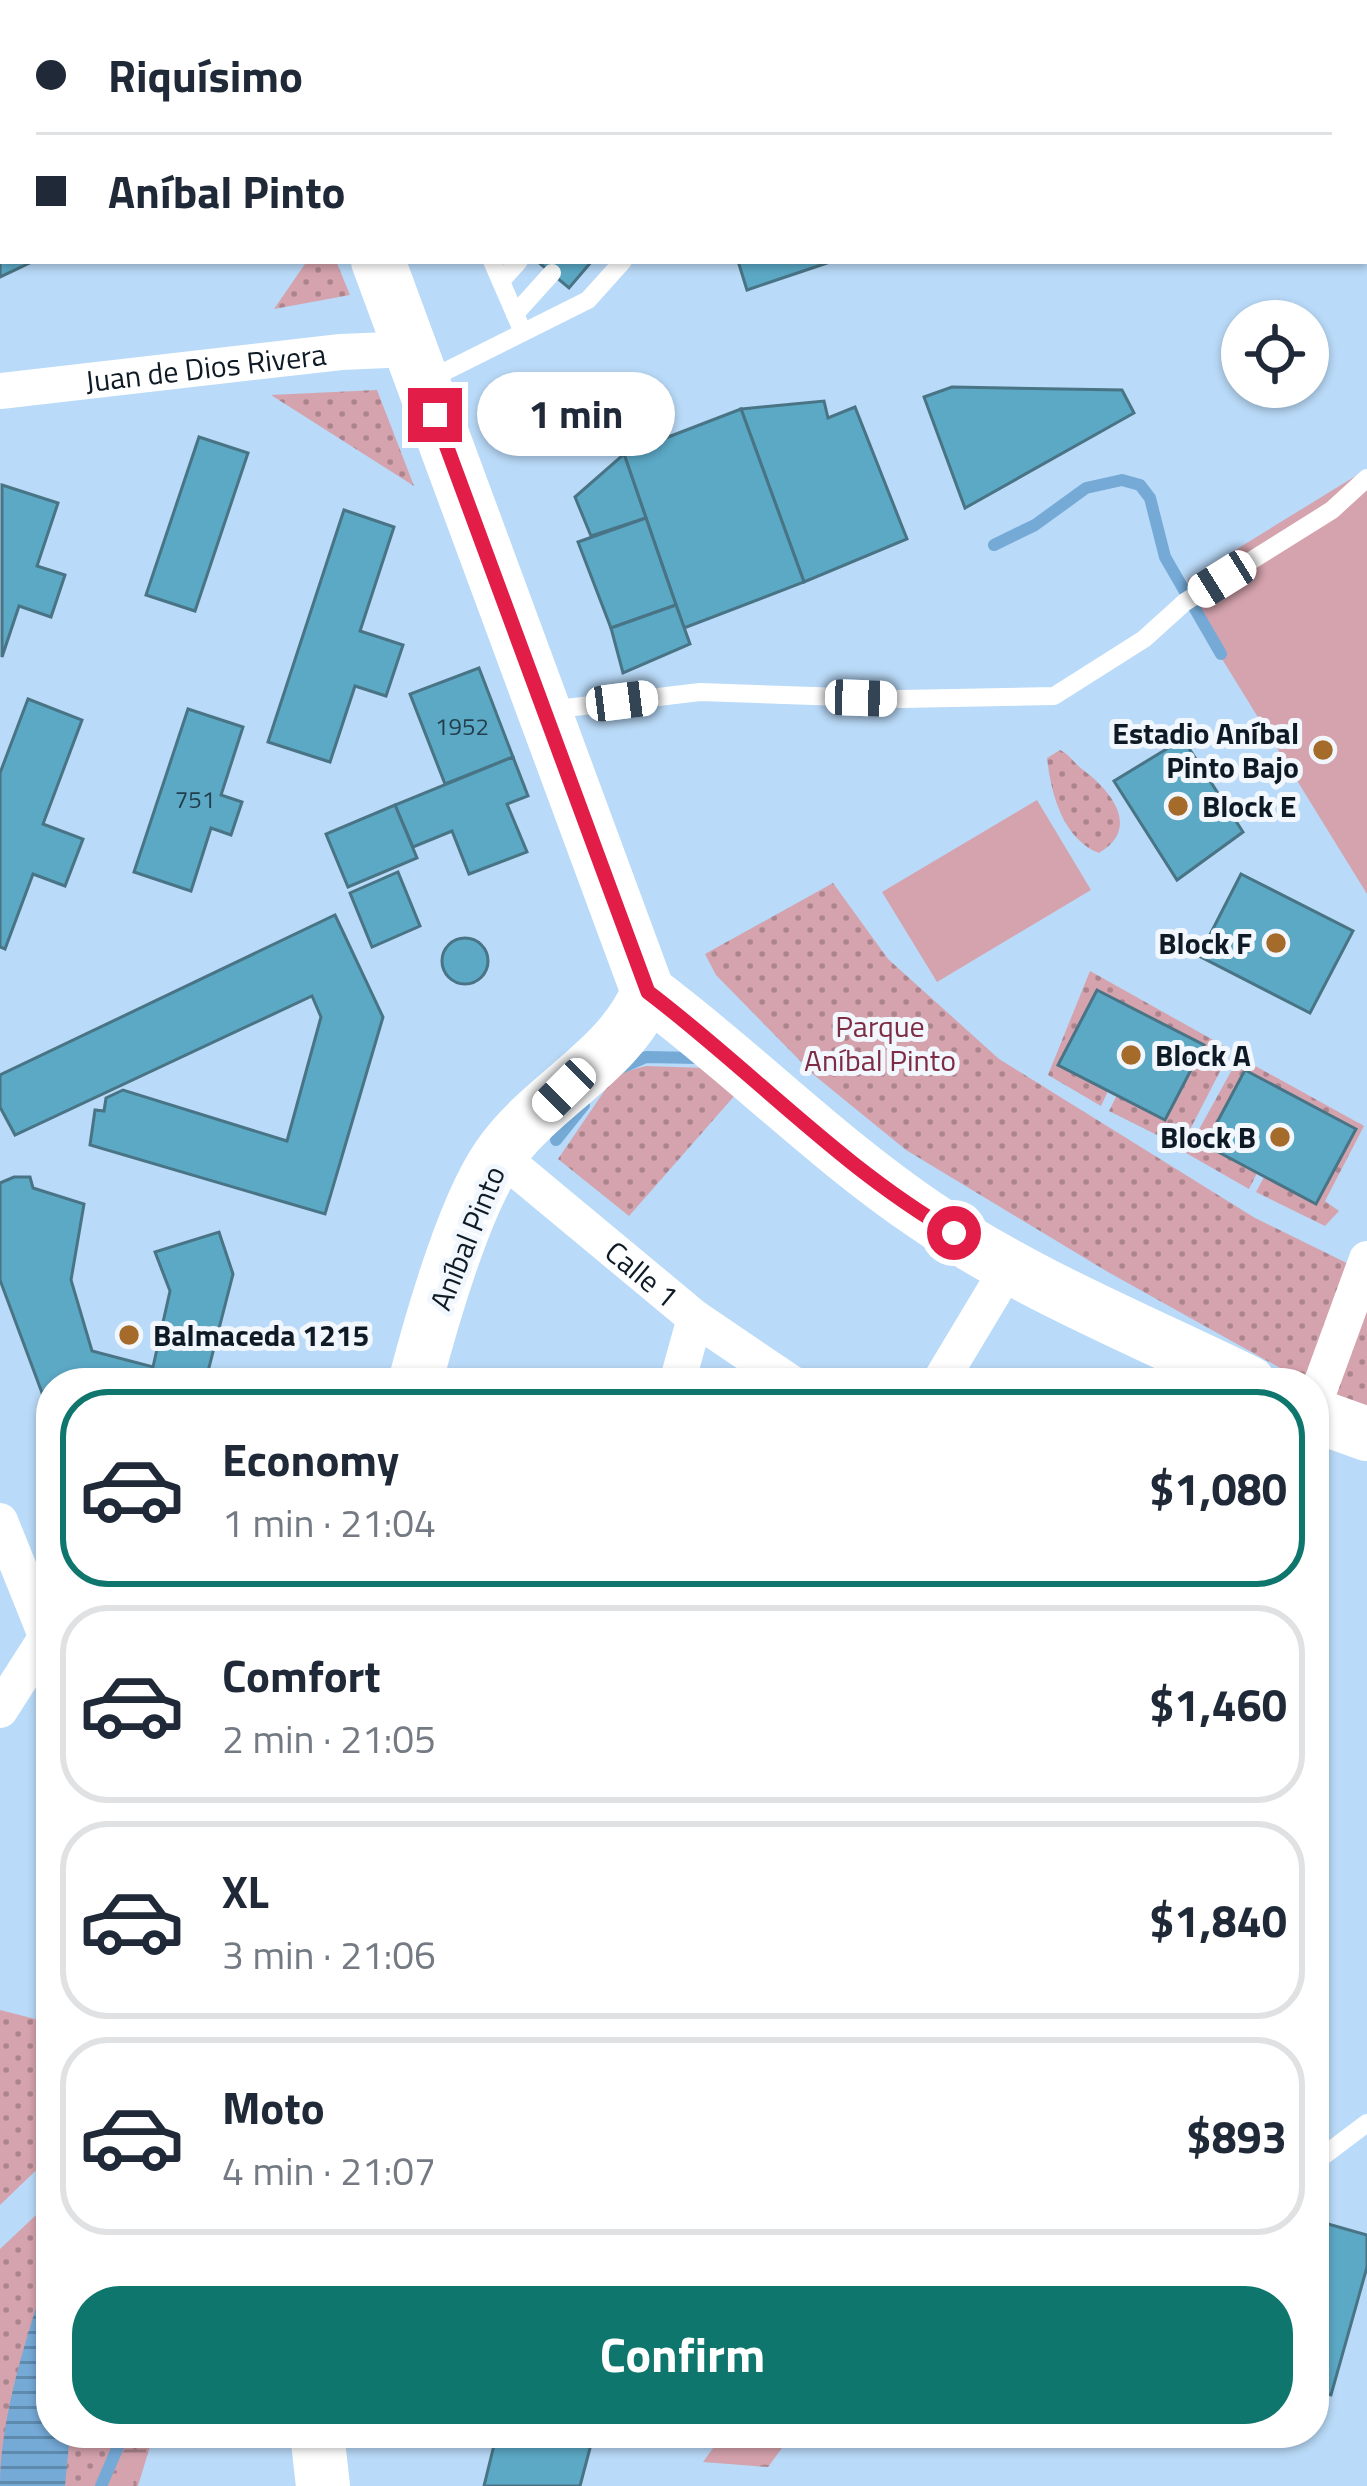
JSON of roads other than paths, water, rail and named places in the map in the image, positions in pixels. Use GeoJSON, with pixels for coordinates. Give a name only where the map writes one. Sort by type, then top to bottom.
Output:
{"type":"FeatureCollection","features":[{"type":"Feature","properties":{"kind":"street"},"geometry":{"type":"LineString","coordinates":[[379,264],[648,992],[705,1035],[820,1137],[926,1216],[1010,1265],[1219,1368]]}},
{"type":"Feature","properties":{"kind":"street","name":"Juan de Dios Rivera"},"geometry":{"type":"LineString","coordinates":[[0,391],[341,352],[417,366]]}},
{"type":"Feature","properties":{"kind":"street","name":"Aníbal Pinto"},"geometry":{"type":"LineString","coordinates":[[420,1368],[467,1226],[499,1155],[617,1040],[640,1012],[648,992]]}},
{"type":"Feature","properties":{"kind":"street","name":"Calle 1"},"geometry":{"type":"LineString","coordinates":[[499,1155],[695,1318],[769,1368]]}},
{"type":"Feature","properties":{"kind":"street"},"geometry":{"type":"LineString","coordinates":[[1327,1368],[1367,1259]]}},
{"type":"Feature","properties":{"kind":"street"},"geometry":{"type":"LineString","coordinates":[[948,1368],[1010,1265]]}},
{"type":"Feature","properties":{"kind":"street"},"geometry":{"type":"LineString","coordinates":[[681,1368],[695,1318]]}},
{"type":"Feature","properties":{"kind":"street"},"geometry":{"type":"LineString","coordinates":[[1329,1420],[1367,1434]]}},
{"type":"Feature","properties":{"kind":"street"},"geometry":{"type":"LineString","coordinates":[[0,1521],[36,1611]]}},
{"type":"Feature","properties":{"kind":"street"},"geometry":{"type":"LineString","coordinates":[[0,1710],[36,1661]]}},
{"type":"Feature","properties":{"kind":"street"},"geometry":{"type":"LineString","coordinates":[[318,2448],[322,2486]]}},
{"type":"Feature","properties":{"kind":"lane"},"geometry":{"type":"LineString","coordinates":[[493,264],[519,322]]}},
{"type":"Feature","properties":{"kind":"lane"},"geometry":{"type":"LineString","coordinates":[[501,281],[516,264]]}},
{"type":"Feature","properties":{"kind":"lane"},"geometry":{"type":"LineString","coordinates":[[417,366],[519,322],[588,300],[620,264]]}},
{"type":"Feature","properties":{"kind":"lane"},"geometry":{"type":"LineString","coordinates":[[519,322],[552,273]]}},
{"type":"Feature","properties":{"kind":"lane"},"geometry":{"type":"LineString","coordinates":[[544,710],[700,692],[901,699],[1054,696],[1144,639],[1185,602],[1332,510],[1367,478]]}},
{"type":"Feature","properties":{"kind":"lane"},"geometry":{"type":"LineString","coordinates":[[1329,2152],[1367,2123]]}},
{"type":"Feature","properties":{"kind":"water"},"geometry":{"type":"Polygon","coordinates":[[[36,2309],[36,2448],[69,2448],[65,2486],[0,2486],[10,2401],[36,2309]]]}},
{"type":"Feature","properties":{"kind":"waterway"},"geometry":{"type":"LineString","coordinates":[[994,545],[1035,525],[1086,488],[1122,480],[1140,485],[1150,498],[1165,557],[1221,654]]}},
{"type":"Feature","properties":{"kind":"waterway"},"geometry":{"type":"LineString","coordinates":[[618,1069],[646,1057],[697,1058]]}},
{"type":"Feature","properties":{"kind":"waterway"},"geometry":{"type":"LineString","coordinates":[[556,1140],[584,1105]]}},
{"type":"Feature","properties":{"kind":"waterway"},"geometry":{"type":"LineString","coordinates":[[101,2486],[117,2448]]}},
{"type":"Feature","properties":{"kind":"place","name":"Estadio Aníbal Pinto Bajo"},"geometry":{"type":"Point","coordinates":[1323,750]}},
{"type":"Feature","properties":{"kind":"place","name":"Block E"},"geometry":{"type":"Point","coordinates":[1178,806]}},
{"type":"Feature","properties":{"kind":"place","name":"Block F"},"geometry":{"type":"Point","coordinates":[1276,943]}},
{"type":"Feature","properties":{"kind":"place","name":"Block A"},"geometry":{"type":"Point","coordinates":[1131,1055]}},
{"type":"Feature","properties":{"kind":"place","name":"Block B"},"geometry":{"type":"Point","coordinates":[1280,1137]}},
{"type":"Feature","properties":{"kind":"place","name":"Balmaceda 1215"},"geometry":{"type":"Point","coordinates":[129,1335]}},
{"type":"Feature","properties":{"kind":"park label","name":"Parque Aníbal Pinto"},"geometry":{"type":"Point","coordinates":[880,1043]}}]}
